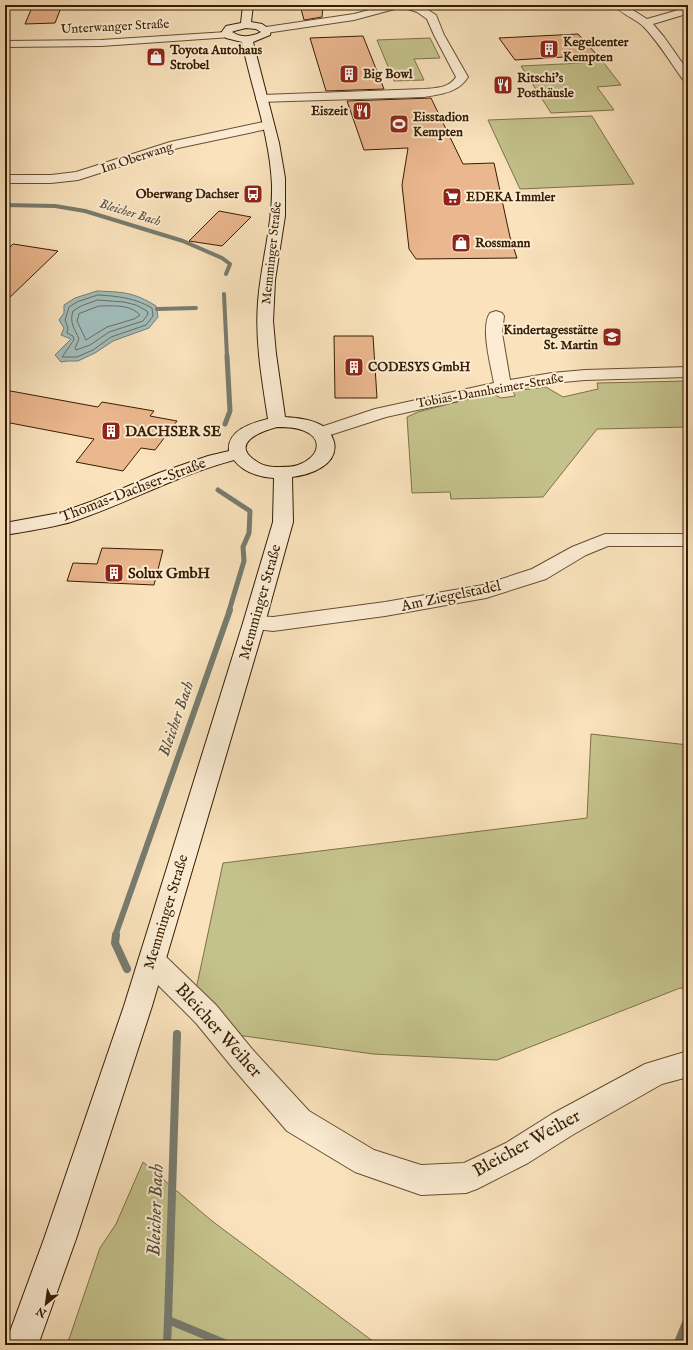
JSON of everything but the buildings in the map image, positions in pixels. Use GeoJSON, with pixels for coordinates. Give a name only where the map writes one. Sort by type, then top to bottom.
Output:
{"type":"FeatureCollection","features":[{"type":"Feature","properties":{"kind":"street","name":"Memminger Straße"},"geometry":{"type":"LineString","coordinates":[[248,5],[246,32],[268,125],[278,177],[276,238],[267,285],[265,319],[267,359],[277,422]]}},
{"type":"Feature","properties":{"kind":"street"},"geometry":{"type":"LineString","coordinates":[[246,32],[255,26],[266,30],[347,18],[385,10],[400,5]]}},
{"type":"Feature","properties":{"kind":"street"},"geometry":{"type":"LineString","coordinates":[[262,99],[424,93],[449,89],[456,85],[462,77],[439,35],[432,17],[421,10],[406,5]]}},
{"type":"Feature","properties":{"kind":"street"},"geometry":{"type":"LineString","coordinates":[[619,5],[646,23],[660,39],[688,79]]}},
{"type":"Feature","properties":{"kind":"street"},"geometry":{"type":"LineString","coordinates":[[646,23],[674,15],[688,6]]}},
{"type":"Feature","properties":{"kind":"street"},"geometry":{"type":"LineString","coordinates":[[630,13],[674,15]]}},
{"type":"Feature","properties":{"kind":"street","name":"Unterwanger Straße"},"geometry":{"type":"LineString","coordinates":[[5,44],[101,43],[227,35],[227,31],[230,28],[246,32]]}},
{"type":"Feature","properties":{"kind":"street","name":"Im Oberwang"},"geometry":{"type":"LineString","coordinates":[[5,179],[51,179],[78,176],[174,145],[268,125]]}},
{"type":"Feature","properties":{"kind":"street"},"geometry":{"type":"LineString","coordinates":[[496,316],[494,333],[503,386]]}},
{"type":"Feature","properties":{"kind":"street","name":"Tobias-Dannheimer-Straße"},"geometry":{"type":"LineString","coordinates":[[320,433],[381,413],[503,386],[552,378],[585,375],[688,372]]}},
{"type":"Feature","properties":{"kind":"street"},"geometry":{"type":"LineString","coordinates":[[277,422],[302,424],[320,433],[326,442],[326,450],[321,459],[312,466],[298,471],[283,473],[267,472],[253,468],[243,462],[237,454],[236,445],[240,436],[262,424],[277,422]]}},
{"type":"Feature","properties":{"kind":"street","name":"Thomas-Dachser-Straße"},"geometry":{"type":"LineString","coordinates":[[5,528],[63,518],[100,505],[166,477],[214,460],[237,454]]}},
{"type":"Feature","properties":{"kind":"street","name":"Memminger Straße"},"geometry":{"type":"LineString","coordinates":[[21,1345],[60,1239],[152,961],[254,623],[283,522],[283,473]]}},
{"type":"Feature","properties":{"kind":"street","name":"Am Ziegelstadel"},"geometry":{"type":"LineString","coordinates":[[254,623],[273,624],[385,609],[486,591],[539,574],[579,551],[605,540],[688,540]]}},
{"type":"Feature","properties":{"kind":"street","name":"Bleicher Weiher"},"geometry":{"type":"LineString","coordinates":[[152,961],[206,1014],[242,1058],[298,1121],[366,1162],[421,1180],[466,1178],[517,1153],[563,1124],[655,1072],[688,1064]]}},
{"type":"Feature","properties":{"kind":"shaded area"},"geometry":{"type":"Polygon","coordinates":[[[430,38],[440,58],[414,59],[424,80],[394,81],[377,40],[430,38]]]}},
{"type":"Feature","properties":{"kind":"shaded area"},"geometry":{"type":"Polygon","coordinates":[[[603,62],[621,85],[597,87],[614,110],[551,113],[521,66],[603,62]]]}},
{"type":"Feature","properties":{"kind":"shaded area"},"geometry":{"type":"Polygon","coordinates":[[[592,116],[634,184],[520,189],[488,120],[592,116]]]}},
{"type":"Feature","properties":{"kind":"shaded area"},"geometry":{"type":"Polygon","coordinates":[[[688,381],[688,427],[597,429],[543,497],[451,499],[450,492],[412,493],[407,417],[418,412],[468,399],[495,395],[501,398],[515,396],[513,391],[546,387],[563,397],[598,389],[597,383],[688,381]]]}},
{"type":"Feature","properties":{"kind":"shaded area"},"geometry":{"type":"Polygon","coordinates":[[[591,734],[688,745],[688,989],[680,988],[497,1060],[373,1054],[237,1035],[195,994],[223,863],[587,818],[591,734]]]}},
{"type":"Feature","properties":{"kind":"shaded area"},"geometry":{"type":"Polygon","coordinates":[[[143,1162],[212,1221],[378,1345],[67,1345],[100,1248],[116,1224],[143,1162]]]}},
{"type":"Feature","properties":{"kind":"water"},"geometry":{"type":"Polygon","coordinates":[[[97,291],[121,292],[134,295],[156,306],[158,317],[149,328],[113,341],[95,353],[78,361],[61,362],[55,355],[71,339],[61,335],[64,328],[59,320],[64,313],[64,305],[75,298],[97,291]]]}},
{"type":"Feature","properties":{"kind":"waterway","name":"Bleicher Bach"},"geometry":{"type":"LineString","coordinates":[[5,205],[55,206],[85,211],[183,241],[222,258],[230,264],[226,274]]}},
{"type":"Feature","properties":{"kind":"waterway","name":"Bleicher Bach"},"geometry":{"type":"LineString","coordinates":[[224,294],[227,357]]}},
{"type":"Feature","properties":{"kind":"waterway"},"geometry":{"type":"LineString","coordinates":[[157,309],[196,308]]}},
{"type":"Feature","properties":{"kind":"waterway","name":"Bleicher Bach"},"geometry":{"type":"LineString","coordinates":[[225,424],[230,411],[227,356]]}},
{"type":"Feature","properties":{"kind":"waterway","name":"Bleicher Bach"},"geometry":{"type":"LineString","coordinates":[[218,490],[250,511],[249,533],[243,547],[244,561],[229,611]]}},
{"type":"Feature","properties":{"kind":"waterway","name":"Bleicher Bach"},"geometry":{"type":"LineString","coordinates":[[115,936],[230,610]]}},
{"type":"Feature","properties":{"kind":"waterway","name":"Bleicher Bach"},"geometry":{"type":"LineString","coordinates":[[116,935],[115,943],[127,969]]}},
{"type":"Feature","properties":{"kind":"waterway","name":"Bleicher Bach"},"geometry":{"type":"LineString","coordinates":[[168,1320],[177,1034]]}},
{"type":"Feature","properties":{"kind":"waterway","name":"Bleicher Bach"},"geometry":{"type":"LineString","coordinates":[[677,1345],[688,1318]]}},
{"type":"Feature","properties":{"kind":"waterway"},"geometry":{"type":"LineString","coordinates":[[167,1345],[168,1320]]}},
{"type":"Feature","properties":{"kind":"waterway","name":"Bleicher Bach"},"geometry":{"type":"LineString","coordinates":[[168,1320],[229,1345]]}},
{"type":"Feature","properties":{"kind":"place","name":"Kegelcenter Kempten"},"geometry":{"type":"Point","coordinates":[549,49]}},
{"type":"Feature","properties":{"kind":"place","name":"Toyota Autohaus Strobel"},"geometry":{"type":"Point","coordinates":[156,57]}},
{"type":"Feature","properties":{"kind":"place","name":"Big Bowl"},"geometry":{"type":"Point","coordinates":[349,74]}},
{"type":"Feature","properties":{"kind":"place","name":"Ritschi's Posthäusle"},"geometry":{"type":"Point","coordinates":[503,85]}},
{"type":"Feature","properties":{"kind":"place","name":"Eiszeit"},"geometry":{"type":"Point","coordinates":[362,111]}},
{"type":"Feature","properties":{"kind":"place","name":"Eisstadion Kempten"},"geometry":{"type":"Point","coordinates":[399,124]}},
{"type":"Feature","properties":{"kind":"place","name":"Oberwang Dachser"},"geometry":{"type":"Point","coordinates":[253,194]}},
{"type":"Feature","properties":{"kind":"place","name":"EDEKA Immler"},"geometry":{"type":"Point","coordinates":[452,197]}},
{"type":"Feature","properties":{"kind":"place","name":"Rossmann"},"geometry":{"type":"Point","coordinates":[461,243]}},
{"type":"Feature","properties":{"kind":"place","name":"Kindertagesstätte St. Martin"},"geometry":{"type":"Point","coordinates":[612,337]}},
{"type":"Feature","properties":{"kind":"place","name":"CODESYS GmbH"},"geometry":{"type":"Point","coordinates":[354,367]}},
{"type":"Feature","properties":{"kind":"place","name":"DACHSER SE"},"geometry":{"type":"Point","coordinates":[111,431]}},
{"type":"Feature","properties":{"kind":"place","name":"Solux GmbH"},"geometry":{"type":"Point","coordinates":[114,573]}}]}
